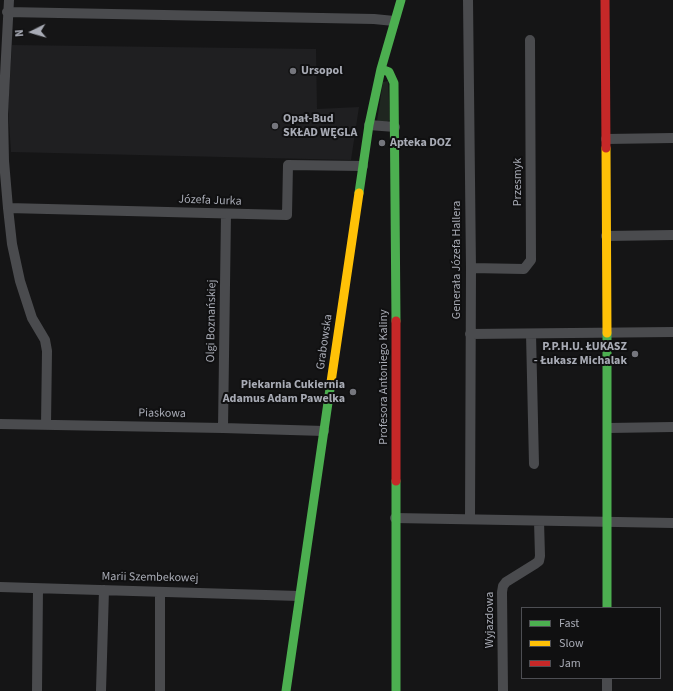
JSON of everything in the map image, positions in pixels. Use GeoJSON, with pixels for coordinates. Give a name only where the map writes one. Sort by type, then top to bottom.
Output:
{"type":"FeatureCollection","features":[{"type":"Feature","properties":{"kind":"street"},"geometry":{"type":"LineString","coordinates":[[9,0],[7,12],[3,114],[4,161],[8,208],[12,244],[20,281],[32,318],[45,340],[47,351],[46,425]]}},
{"type":"Feature","properties":{"kind":"street","name":"Grabowska"},"geometry":{"type":"LineString","coordinates":[[286,691],[369,125],[381,69],[401,0]]}},
{"type":"Feature","properties":{"kind":"street","name":"Generała Józefa Hallera"},"geometry":{"type":"LineString","coordinates":[[468,0],[471,268],[470,519]]}},
{"type":"Feature","properties":{"kind":"street"},"geometry":{"type":"LineString","coordinates":[[605,0],[608,333],[607,607]]}},
{"type":"Feature","properties":{"kind":"street"},"geometry":{"type":"LineString","coordinates":[[7,12],[366,19],[394,21]]}},
{"type":"Feature","properties":{"kind":"street","name":"Przesmyk"},"geometry":{"type":"LineString","coordinates":[[471,268],[524,269],[531,260],[530,40]]}},
{"type":"Feature","properties":{"kind":"street","name":"Profesora Antoniego Kaliny"},"geometry":{"type":"LineString","coordinates":[[381,69],[389,72],[394,83],[396,292],[396,691]]}},
{"type":"Feature","properties":{"kind":"street"},"geometry":{"type":"LineString","coordinates":[[369,125],[394,128]]}},
{"type":"Feature","properties":{"kind":"street"},"geometry":{"type":"LineString","coordinates":[[606,139],[673,138]]}},
{"type":"Feature","properties":{"kind":"street","name":"Józefa Jurka"},"geometry":{"type":"LineString","coordinates":[[8,208],[287,215],[288,165],[363,166]]}},
{"type":"Feature","properties":{"kind":"street","name":"Olgi Boznańskiej"},"geometry":{"type":"LineString","coordinates":[[223,428],[226,214]]}},
{"type":"Feature","properties":{"kind":"street"},"geometry":{"type":"LineString","coordinates":[[606,236],[673,235]]}},
{"type":"Feature","properties":{"kind":"street"},"geometry":{"type":"LineString","coordinates":[[470,334],[673,332]]}},
{"type":"Feature","properties":{"kind":"street"},"geometry":{"type":"LineString","coordinates":[[531,334],[534,464]]}},
{"type":"Feature","properties":{"kind":"street","name":"Piaskowa"},"geometry":{"type":"LineString","coordinates":[[0,424],[324,431]]}},
{"type":"Feature","properties":{"kind":"street"},"geometry":{"type":"LineString","coordinates":[[608,428],[673,427]]}},
{"type":"Feature","properties":{"kind":"street"},"geometry":{"type":"LineString","coordinates":[[395,518],[673,523]]}},
{"type":"Feature","properties":{"kind":"street","name":"Wyjazdowa"},"geometry":{"type":"LineString","coordinates":[[503,691],[502,586],[539,561],[539,520]]}},
{"type":"Feature","properties":{"kind":"street","name":"Marii Szembekowej"},"geometry":{"type":"LineString","coordinates":[[0,587],[300,596]]}},
{"type":"Feature","properties":{"kind":"street"},"geometry":{"type":"LineString","coordinates":[[37,691],[38,589]]}},
{"type":"Feature","properties":{"kind":"street"},"geometry":{"type":"LineString","coordinates":[[101,691],[104,590]]}},
{"type":"Feature","properties":{"kind":"street"},"geometry":{"type":"LineString","coordinates":[[160,592],[160,691]]}},
{"type":"Feature","properties":{"kind":"street"},"geometry":{"type":"LineString","coordinates":[[607,679],[607,691]]}},
{"type":"Feature","properties":{"kind":"shaded area"},"geometry":{"type":"Polygon","coordinates":[[[12,45],[316,49],[317,109],[359,107],[351,160],[11,152],[8,108],[12,45]]]}},
{"type":"Feature","properties":{"kind":"shaded area"},"geometry":{"type":"Polygon","coordinates":[[[388,81],[390,120],[387,122],[377,121],[383,82],[388,81]]]}},
{"type":"Feature","properties":{"kind":"traffic: fast"},"geometry":{"type":"LineString","coordinates":[[359,193],[369,125],[381,69],[401,0]]}},
{"type":"Feature","properties":{"kind":"traffic: fast"},"geometry":{"type":"LineString","coordinates":[[381,69],[389,72],[394,83],[396,321]]}},
{"type":"Feature","properties":{"kind":"traffic: fast"},"geometry":{"type":"LineString","coordinates":[[607,333],[607,607]]}},
{"type":"Feature","properties":{"kind":"traffic: fast"},"geometry":{"type":"LineString","coordinates":[[286,691],[331,382]]}},
{"type":"Feature","properties":{"kind":"traffic: fast"},"geometry":{"type":"LineString","coordinates":[[396,481],[396,691]]}},
{"type":"Feature","properties":{"kind":"traffic: slow"},"geometry":{"type":"LineString","coordinates":[[606,148],[607,333]]}},
{"type":"Feature","properties":{"kind":"traffic: slow"},"geometry":{"type":"LineString","coordinates":[[331,382],[359,193]]}},
{"type":"Feature","properties":{"kind":"traffic: jam"},"geometry":{"type":"LineString","coordinates":[[605,0],[606,148]]}},
{"type":"Feature","properties":{"kind":"traffic: jam"},"geometry":{"type":"LineString","coordinates":[[396,321],[396,481]]}},
{"type":"Feature","properties":{"kind":"place","name":"Ursopol"},"geometry":{"type":"Point","coordinates":[293,71]}},
{"type":"Feature","properties":{"kind":"place","name":"Opał-Bud SKŁAD WĘGLA"},"geometry":{"type":"Point","coordinates":[275,126]}},
{"type":"Feature","properties":{"kind":"place","name":"Apteka DOZ"},"geometry":{"type":"Point","coordinates":[382,143]}},
{"type":"Feature","properties":{"kind":"place","name":"P.P.H.U. ŁUKASZ - Łukasz Michalak"},"geometry":{"type":"Point","coordinates":[635,354]}},
{"type":"Feature","properties":{"kind":"place","name":"Piekarnia Cukiernia Adamus Adam Pawelka"},"geometry":{"type":"Point","coordinates":[353,392]}}]}
